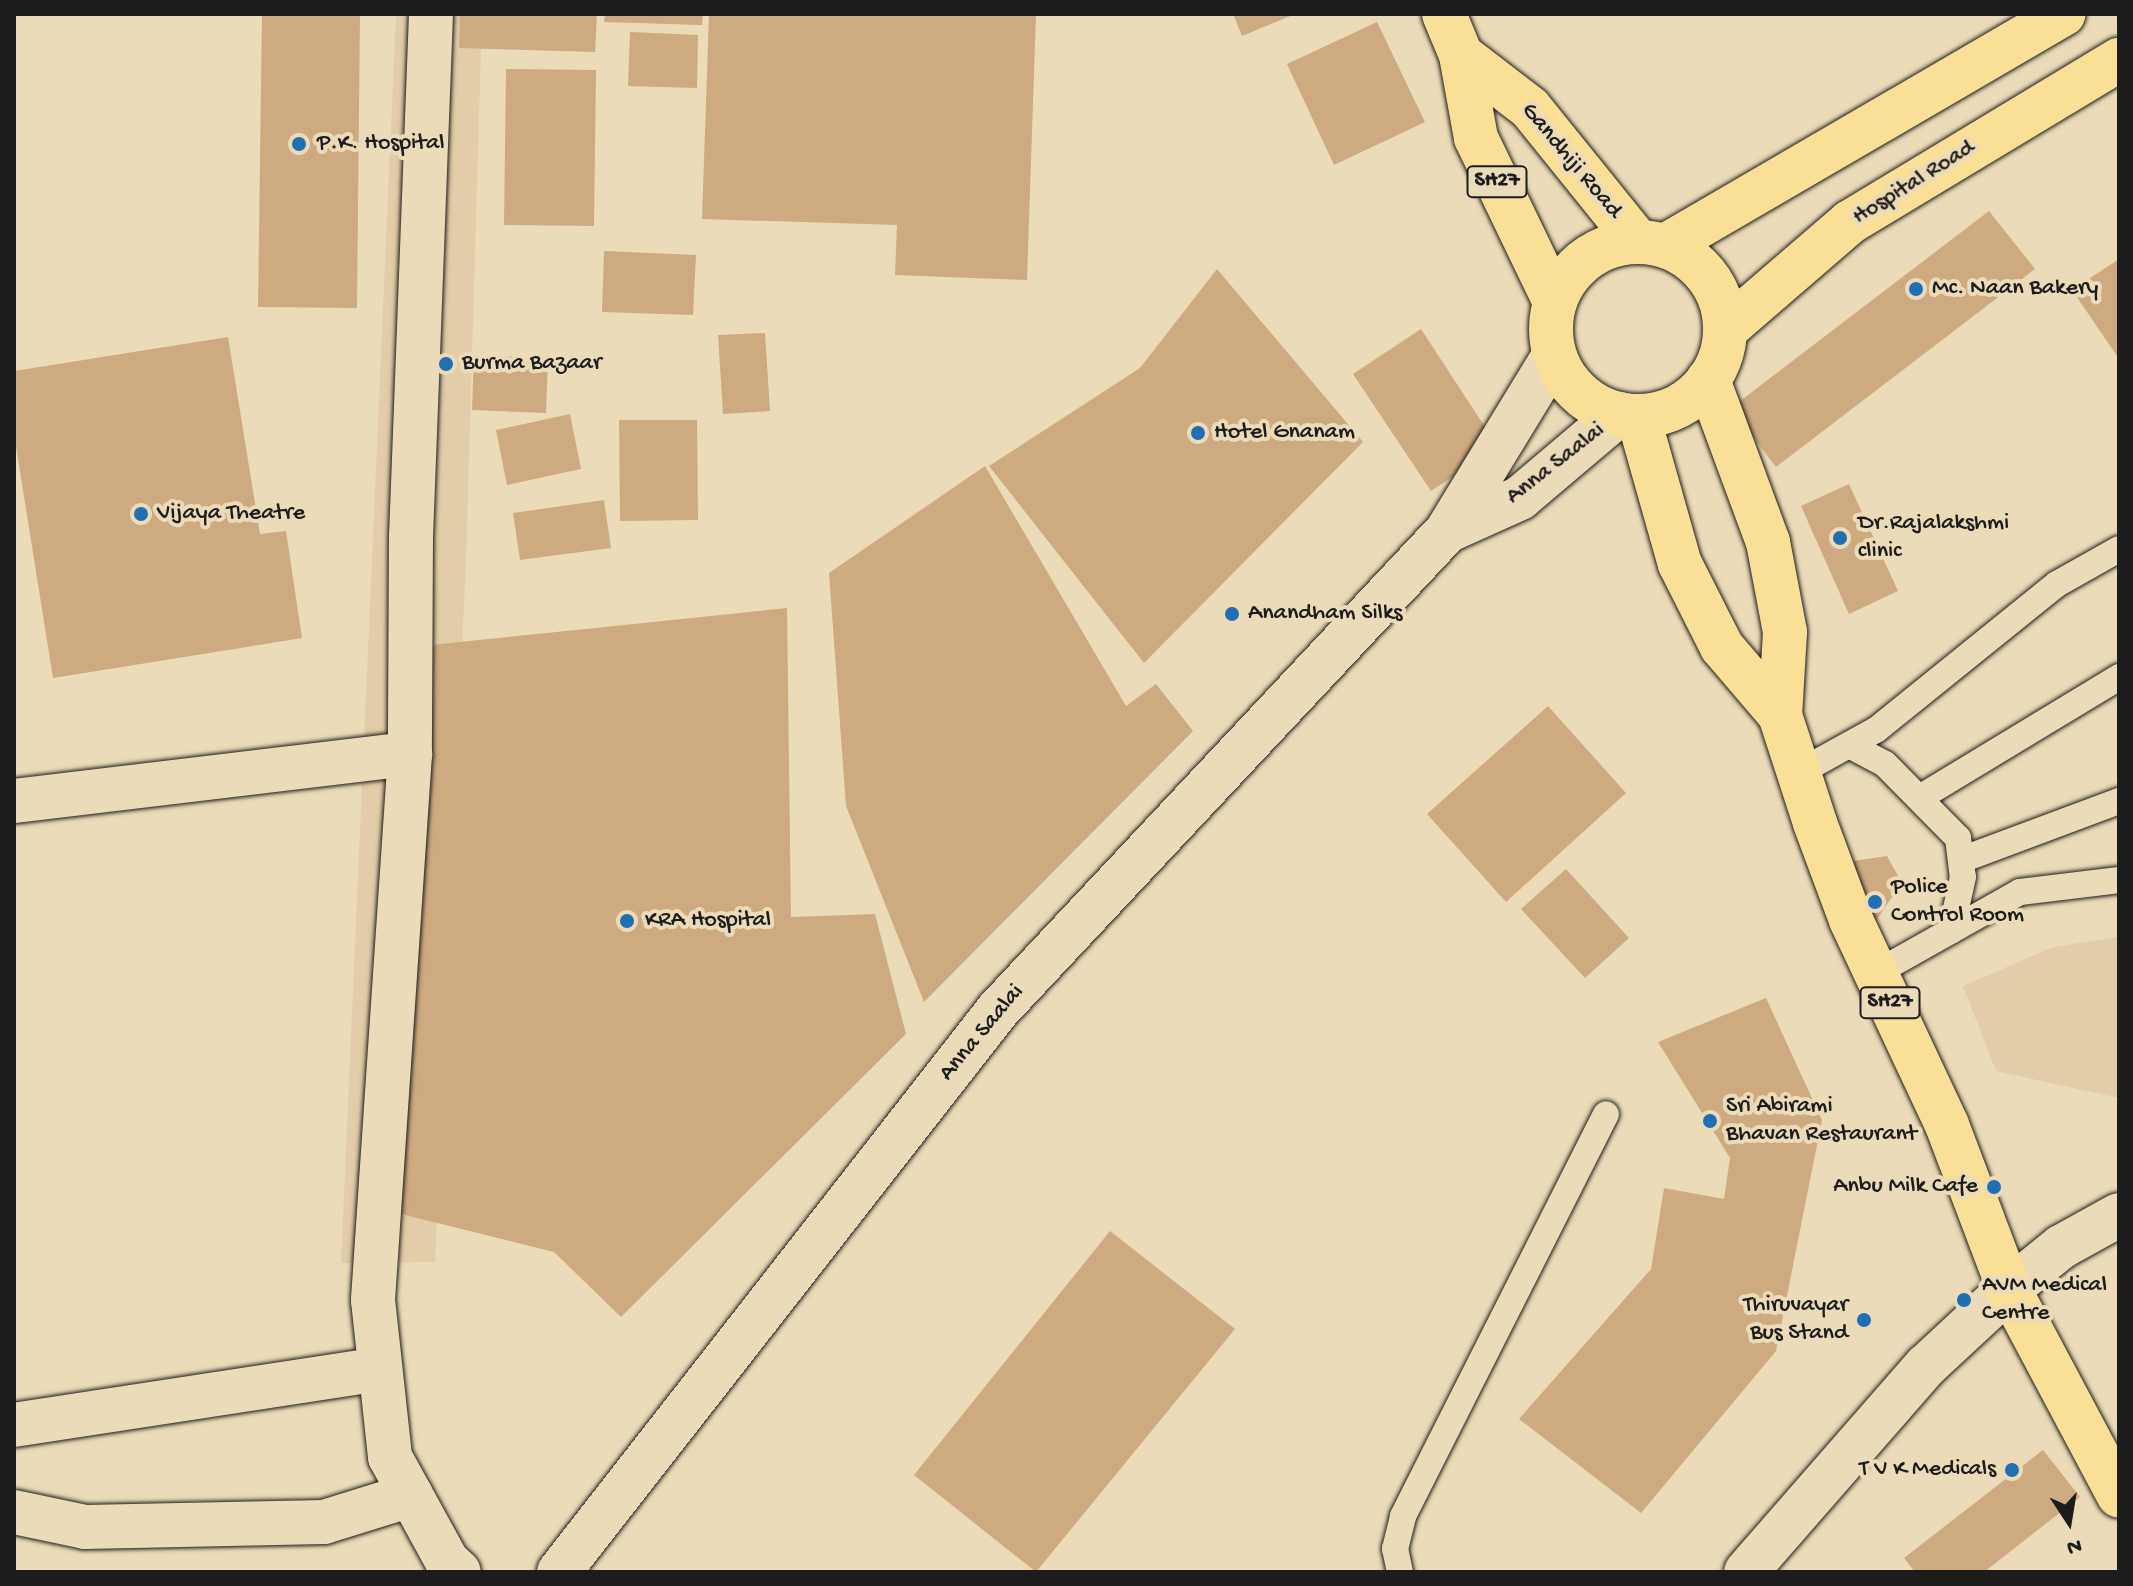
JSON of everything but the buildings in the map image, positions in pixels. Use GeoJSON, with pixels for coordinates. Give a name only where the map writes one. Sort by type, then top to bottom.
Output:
{"type":"FeatureCollection","features":[{"type":"Feature","properties":{"kind":"main road","name":"Gandhiji Road"},"geometry":{"type":"LineString","coordinates":[[1444,14],[1461,55],[1476,138],[1555,302]]}},
{"type":"Feature","properties":{"kind":"main road"},"geometry":{"type":"LineString","coordinates":[[1652,244],[1709,278],[1726,329],[1722,356],[1708,380],[1689,400],[1629,415],[1579,394],[1554,356],[1555,302],[1587,258],[1652,244],[2063,14]]}},
{"type":"Feature","properties":{"kind":"main road","name":"Gandhiji Road"},"geometry":{"type":"LineString","coordinates":[[1461,55],[1530,108],[1652,244]]}},
{"type":"Feature","properties":{"kind":"main road","name":"Hospital Road"},"geometry":{"type":"LineString","coordinates":[[1726,329],[1850,222],[2119,60]]}},
{"type":"Feature","properties":{"kind":"main road","name":"SH27"},"geometry":{"type":"LineString","coordinates":[[1708,380],[1768,542],[1785,632],[1780,715],[1798,773],[1876,973],[1947,1125],[2009,1289],[2119,1496]]}},
{"type":"Feature","properties":{"kind":"main road","name":"SH27"},"geometry":{"type":"LineString","coordinates":[[1629,415],[1680,564],[1722,647],[1780,715]]}},
{"type":"Feature","properties":{"kind":"street"},"geometry":{"type":"LineString","coordinates":[[431,14],[411,536],[410,754],[373,1300],[390,1457],[447,1561],[459,1572]]}},
{"type":"Feature","properties":{"kind":"street","name":"Anna Saalai"},"geometry":{"type":"LineString","coordinates":[[559,1572],[998,1010],[1447,531],[1470,486],[1514,429],[1554,356]]}},
{"type":"Feature","properties":{"kind":"street","name":"Anna Saalai"},"geometry":{"type":"LineString","coordinates":[[1447,531],[1520,498],[1629,415]]}},
{"type":"Feature","properties":{"kind":"street"},"geometry":{"type":"LineString","coordinates":[[14,801],[410,754]]}},
{"type":"Feature","properties":{"kind":"street"},"geometry":{"type":"LineString","coordinates":[[1746,1572],[1926,1366],[2009,1289],[2061,1247],[2119,1215]]}},
{"type":"Feature","properties":{"kind":"street"},"geometry":{"type":"LineString","coordinates":[[14,1425],[380,1369]]}},
{"type":"Feature","properties":{"kind":"street"},"geometry":{"type":"LineString","coordinates":[[14,1512],[85,1527],[324,1522],[411,1495]]}},
{"type":"Feature","properties":{"kind":"lane"},"geometry":{"type":"LineString","coordinates":[[1798,773],[1851,746],[2057,584],[2119,549]]}},
{"type":"Feature","properties":{"kind":"lane"},"geometry":{"type":"LineString","coordinates":[[1921,797],[2119,677]]}},
{"type":"Feature","properties":{"kind":"lane"},"geometry":{"type":"LineString","coordinates":[[1851,746],[1885,764],[1921,797],[1958,838],[1963,877],[1951,931]]}},
{"type":"Feature","properties":{"kind":"lane"},"geometry":{"type":"LineString","coordinates":[[1961,860],[2119,801]]}},
{"type":"Feature","properties":{"kind":"lane"},"geometry":{"type":"LineString","coordinates":[[1876,973],[2020,892],[2119,880]]}},
{"type":"Feature","properties":{"kind":"lane"},"geometry":{"type":"LineString","coordinates":[[1400,1572],[1395,1549],[1403,1516],[1606,1114]]}},
{"type":"Feature","properties":{"kind":"shaded area"},"geometry":{"type":"Polygon","coordinates":[[[396,14],[482,14],[466,559],[435,1262],[341,1263],[396,14]]]}},
{"type":"Feature","properties":{"kind":"shaded area"},"geometry":{"type":"Polygon","coordinates":[[[2119,937],[2119,1098],[1996,1071],[1963,986],[2053,947],[2119,937]]]}},
{"type":"Feature","properties":{"kind":"place","name":"P.K. Hospital"},"geometry":{"type":"Point","coordinates":[299,144]}},
{"type":"Feature","properties":{"kind":"place","name":"Mc. Naan Bakery"},"geometry":{"type":"Point","coordinates":[1916,289]}},
{"type":"Feature","properties":{"kind":"place","name":"Burma Bazaar"},"geometry":{"type":"Point","coordinates":[446,364]}},
{"type":"Feature","properties":{"kind":"place","name":"Hotel Gnanam"},"geometry":{"type":"Point","coordinates":[1198,433]}},
{"type":"Feature","properties":{"kind":"place","name":"Vijaya Theatre"},"geometry":{"type":"Point","coordinates":[141,514]}},
{"type":"Feature","properties":{"kind":"place","name":"Dr.Rajalakshmi clinic"},"geometry":{"type":"Point","coordinates":[1840,538]}},
{"type":"Feature","properties":{"kind":"place","name":"Anandham Silks"},"geometry":{"type":"Point","coordinates":[1232,614]}},
{"type":"Feature","properties":{"kind":"place","name":"Police Control Room"},"geometry":{"type":"Point","coordinates":[1875,902]}},
{"type":"Feature","properties":{"kind":"place","name":"KRA Hospital"},"geometry":{"type":"Point","coordinates":[627,921]}},
{"type":"Feature","properties":{"kind":"place","name":"Sri Abirami Bhavan Restaurant"},"geometry":{"type":"Point","coordinates":[1710,1121]}},
{"type":"Feature","properties":{"kind":"place","name":"Anbu Milk Cafe"},"geometry":{"type":"Point","coordinates":[1994,1187]}},
{"type":"Feature","properties":{"kind":"place","name":"AVM Medical Centre"},"geometry":{"type":"Point","coordinates":[1964,1300]}},
{"type":"Feature","properties":{"kind":"place","name":"Thiruvayar Bus Stand"},"geometry":{"type":"Point","coordinates":[1864,1320]}},
{"type":"Feature","properties":{"kind":"place","name":"T V K Medicals"},"geometry":{"type":"Point","coordinates":[2012,1470]}}]}
